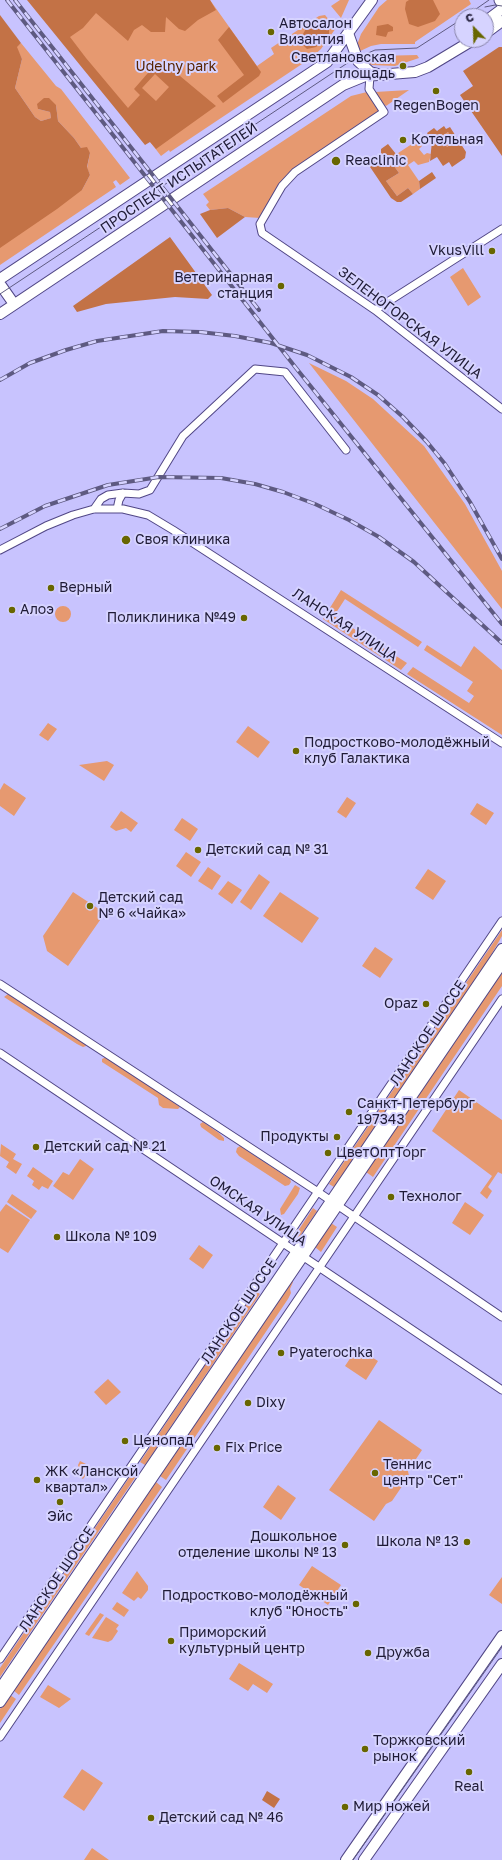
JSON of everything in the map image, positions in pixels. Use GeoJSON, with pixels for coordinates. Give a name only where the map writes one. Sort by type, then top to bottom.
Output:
{"type":"FeatureCollection","features":[{"type":"Feature","properties":{"kind":"main road"},"geometry":{"type":"LineString","coordinates":[[372,0],[348,33],[358,61],[374,75],[415,72],[428,67],[459,48]]}},
{"type":"Feature","properties":{"kind":"main road","name":"ПРОСПЕКТ ИСПЫТАТЕЛЕЙ"},"geometry":{"type":"LineString","coordinates":[[0,279],[328,62],[348,33]]}},
{"type":"Feature","properties":{"kind":"main road"},"geometry":{"type":"LineString","coordinates":[[454,51],[457,48]]}},
{"type":"Feature","properties":{"kind":"main road","name":"ПРОСПЕКТ ИСПЫТАТЕЛЕЙ"},"geometry":{"type":"LineString","coordinates":[[0,314],[343,86],[374,75]]}},
{"type":"Feature","properties":{"kind":"main road"},"geometry":{"type":"LineString","coordinates":[[0,284],[14,304]]}},
{"type":"Feature","properties":{"kind":"main road","name":"ЛАНСКОЕ ШОССЕ"},"geometry":{"type":"LineString","coordinates":[[0,1702],[502,949]]}},
{"type":"Feature","properties":{"kind":"main road","name":"ЛАНСКОЕ ШОССЕ"},"geometry":{"type":"LineString","coordinates":[[334,1203],[502,963]]}},
{"type":"Feature","properties":{"kind":"main road","name":"ЛАНСКОЕ ШОССЕ"},"geometry":{"type":"LineString","coordinates":[[0,1689],[299,1255]]}},
{"type":"Feature","properties":{"kind":"main road"},"geometry":{"type":"LineString","coordinates":[[346,1860],[502,1636]]}},
{"type":"Feature","properties":{"kind":"main road"},"geometry":{"type":"LineString","coordinates":[[364,1860],[502,1664]]}},
{"type":"Feature","properties":{"kind":"street","name":"ЗЕЛЕНОГОРСКАЯ УЛИЦА"},"geometry":{"type":"LineString","coordinates":[[374,75],[368,90],[384,112],[295,172],[282,186],[260,224],[262,233],[375,310],[502,408]]}},
{"type":"Feature","properties":{"kind":"street"},"geometry":{"type":"LineString","coordinates":[[375,310],[502,229]]}},
{"type":"Feature","properties":{"kind":"street"},"geometry":{"type":"LineString","coordinates":[[0,550],[46,526],[73,515],[94,509],[101,499],[108,495],[123,493],[139,494],[150,490],[183,436],[255,369],[285,372],[346,450]]}},
{"type":"Feature","properties":{"kind":"street"},"geometry":{"type":"LineString","coordinates":[[117,509],[118,500],[123,493]]}},
{"type":"Feature","properties":{"kind":"street","name":"ЛАНСКАЯ УЛИЦА"},"geometry":{"type":"LineString","coordinates":[[94,509],[117,509],[148,516],[173,530],[502,743]]}},
{"type":"Feature","properties":{"kind":"street"},"geometry":{"type":"LineString","coordinates":[[0,1659],[502,921]]}},
{"type":"Feature","properties":{"kind":"street"},"geometry":{"type":"LineString","coordinates":[[0,984],[318,1192],[502,1317]]}},
{"type":"Feature","properties":{"kind":"street"},"geometry":{"type":"LineString","coordinates":[[0,1737],[502,999]]}},
{"type":"Feature","properties":{"kind":"street","name":"ОМСКАЯ УЛИЦА"},"geometry":{"type":"LineString","coordinates":[[0,1053],[318,1268],[502,1390]]}},
{"type":"Feature","properties":{"kind":"green space","name":"Udelny park"},"geometry":{"type":"Polygon","coordinates":[[[40,0],[210,0],[257,66],[274,54],[271,48],[319,16],[325,15],[336,28],[321,49],[311,58],[170,152],[169,150],[161,156],[40,0]]]}},
{"type":"Feature","properties":{"kind":"green space"},"geometry":{"type":"Polygon","coordinates":[[[340,0],[349,0],[341,18],[331,6],[340,0]]]}},
{"type":"Feature","properties":{"kind":"green space"},"geometry":{"type":"Polygon","coordinates":[[[387,0],[469,0],[471,4],[465,8],[454,8],[454,16],[415,42],[415,44],[381,44],[371,46],[358,52],[357,45],[361,34],[379,7],[387,0]]]}},
{"type":"Feature","properties":{"kind":"green space"},"geometry":{"type":"Polygon","coordinates":[[[21,43],[56,86],[61,89],[130,178],[120,185],[116,180],[113,182],[116,187],[0,265],[0,137],[82,190],[90,175],[87,168],[90,153],[81,148],[58,121],[56,105],[38,109],[50,112],[51,118],[41,121],[35,117],[15,88],[22,59],[16,47],[21,43]]]}},
{"type":"Feature","properties":{"kind":"green space"},"geometry":{"type":"Polygon","coordinates":[[[417,55],[419,58],[395,66],[372,65],[363,60],[376,56],[417,55]]]}},
{"type":"Feature","properties":{"kind":"green space"},"geometry":{"type":"Polygon","coordinates":[[[409,90],[386,106],[375,92],[409,90]]]}},
{"type":"Feature","properties":{"kind":"green space"},"geometry":{"type":"Polygon","coordinates":[[[367,92],[380,111],[293,169],[278,185],[260,218],[245,217],[228,208],[210,210],[206,205],[209,202],[203,194],[351,96],[367,92]]]}},
{"type":"Feature","properties":{"kind":"green space"},"geometry":{"type":"Polygon","coordinates":[[[448,132],[455,142],[447,147],[441,137],[448,132]]]}},
{"type":"Feature","properties":{"kind":"green space"},"geometry":{"type":"Polygon","coordinates":[[[418,140],[422,146],[419,149],[424,155],[427,153],[431,154],[429,162],[418,165],[414,161],[408,165],[419,181],[420,189],[413,194],[408,188],[397,196],[386,181],[399,173],[389,159],[418,140]]]}},
{"type":"Feature","properties":{"kind":"green space"},"geometry":{"type":"Polygon","coordinates":[[[463,268],[481,297],[468,306],[450,277],[463,268]]]}},
{"type":"Feature","properties":{"kind":"green space"},"geometry":{"type":"Polygon","coordinates":[[[309,363],[346,381],[373,399],[424,446],[465,504],[502,571],[502,609],[309,363]]]}},
{"type":"Feature","properties":{"kind":"green space"},"geometry":{"type":"Polygon","coordinates":[[[341,590],[422,642],[418,647],[345,599],[334,616],[407,663],[401,670],[323,619],[341,590]]]}},
{"type":"Feature","properties":{"kind":"green space"},"geometry":{"type":"Polygon","coordinates":[[[63,606],[69,608],[71,614],[69,620],[63,622],[57,620],[55,614],[57,608],[63,606]]]}},
{"type":"Feature","properties":{"kind":"green space"},"geometry":{"type":"Polygon","coordinates":[[[427,645],[461,667],[474,646],[502,670],[502,735],[407,674],[413,667],[469,703],[474,696],[467,691],[473,682],[424,650],[427,645]]]}},
{"type":"Feature","properties":{"kind":"green space"},"geometry":{"type":"Polygon","coordinates":[[[48,723],[57,729],[48,741],[39,735],[48,723]]]}},
{"type":"Feature","properties":{"kind":"green space"},"geometry":{"type":"Polygon","coordinates":[[[248,726],[270,742],[258,758],[236,742],[248,726]]]}},
{"type":"Feature","properties":{"kind":"green space"},"geometry":{"type":"Polygon","coordinates":[[[107,761],[114,765],[104,781],[79,765],[107,761]]]}},
{"type":"Feature","properties":{"kind":"green space"},"geometry":{"type":"Polygon","coordinates":[[[4,783],[26,798],[14,816],[0,806],[0,790],[4,783]]]}},
{"type":"Feature","properties":{"kind":"green space"},"geometry":{"type":"Polygon","coordinates":[[[347,797],[356,803],[346,818],[337,812],[347,797]]]}},
{"type":"Feature","properties":{"kind":"green space"},"geometry":{"type":"Polygon","coordinates":[[[477,803],[494,813],[486,825],[470,814],[477,803]]]}},
{"type":"Feature","properties":{"kind":"green space"},"geometry":{"type":"Polygon","coordinates":[[[121,811],[138,823],[131,832],[126,828],[116,831],[110,827],[121,811]]]}},
{"type":"Feature","properties":{"kind":"green space"},"geometry":{"type":"Polygon","coordinates":[[[182,818],[198,829],[190,841],[174,830],[182,818]]]}},
{"type":"Feature","properties":{"kind":"green space"},"geometry":{"type":"Polygon","coordinates":[[[186,852],[201,862],[191,877],[176,866],[186,852]]]}},
{"type":"Feature","properties":{"kind":"green space"},"geometry":{"type":"Polygon","coordinates":[[[208,867],[221,876],[212,890],[198,881],[208,867]]]}},
{"type":"Feature","properties":{"kind":"green space"},"geometry":{"type":"Polygon","coordinates":[[[428,869],[446,881],[433,900],[415,888],[428,869]]]}},
{"type":"Feature","properties":{"kind":"green space"},"geometry":{"type":"Polygon","coordinates":[[[259,874],[270,882],[251,910],[240,902],[259,874]]]}},
{"type":"Feature","properties":{"kind":"green space"},"geometry":{"type":"Polygon","coordinates":[[[228,881],[242,890],[232,904],[218,894],[228,881]]]}},
{"type":"Feature","properties":{"kind":"green space"},"geometry":{"type":"Polygon","coordinates":[[[73,892],[105,913],[68,966],[47,951],[43,936],[73,892]]]}},
{"type":"Feature","properties":{"kind":"green space"},"geometry":{"type":"Polygon","coordinates":[[[280,892],[319,918],[302,943],[263,916],[280,892]]]}},
{"type":"Feature","properties":{"kind":"green space"},"geometry":{"type":"Polygon","coordinates":[[[502,930],[502,936],[487,962],[334,1187],[329,1184],[502,930]]]}},
{"type":"Feature","properties":{"kind":"green space"},"geometry":{"type":"Polygon","coordinates":[[[375,947],[393,959],[380,978],[362,966],[375,947]]]}},
{"type":"Feature","properties":{"kind":"green space"},"geometry":{"type":"Polygon","coordinates":[[[502,972],[502,986],[373,1177],[366,1172],[502,972]]]}},
{"type":"Feature","properties":{"kind":"green space"},"geometry":{"type":"Polygon","coordinates":[[[8,994],[86,1044],[86,1046],[83,1047],[77,1044],[4,997],[8,994]]]}},
{"type":"Feature","properties":{"kind":"green space"},"geometry":{"type":"Polygon","coordinates":[[[106,1057],[180,1107],[178,1109],[163,1108],[159,1105],[158,1098],[102,1062],[102,1059],[106,1057]]]}},
{"type":"Feature","properties":{"kind":"green space"},"geometry":{"type":"Polygon","coordinates":[[[459,1090],[502,1120],[502,1174],[498,1172],[488,1187],[492,1191],[487,1199],[480,1193],[492,1176],[432,1131],[459,1090]]]}},
{"type":"Feature","properties":{"kind":"green space"},"geometry":{"type":"Polygon","coordinates":[[[203,1122],[219,1133],[224,1138],[224,1141],[219,1140],[201,1127],[200,1124],[203,1122]]]}},
{"type":"Feature","properties":{"kind":"green space"},"geometry":{"type":"Polygon","coordinates":[[[1,1144],[16,1154],[13,1159],[22,1164],[16,1174],[6,1167],[9,1162],[0,1156],[1,1144]]]}},
{"type":"Feature","properties":{"kind":"green space"},"geometry":{"type":"Polygon","coordinates":[[[240,1146],[290,1179],[291,1182],[289,1185],[285,1186],[239,1156],[236,1152],[237,1148],[240,1146]]]}},
{"type":"Feature","properties":{"kind":"green space"},"geometry":{"type":"Polygon","coordinates":[[[80,1159],[94,1169],[73,1200],[53,1186],[63,1172],[69,1175],[80,1159]]]}},
{"type":"Feature","properties":{"kind":"green space"},"geometry":{"type":"Polygon","coordinates":[[[33,1167],[53,1181],[48,1189],[42,1186],[39,1190],[32,1185],[34,1181],[27,1176],[33,1167]]]}},
{"type":"Feature","properties":{"kind":"green space"},"geometry":{"type":"Polygon","coordinates":[[[295,1185],[300,1188],[298,1194],[284,1214],[281,1215],[280,1209],[295,1185]]]}},
{"type":"Feature","properties":{"kind":"green space"},"geometry":{"type":"Polygon","coordinates":[[[12,1194],[37,1211],[31,1219],[7,1202],[12,1194]]]}},
{"type":"Feature","properties":{"kind":"green space"},"geometry":{"type":"Polygon","coordinates":[[[465,1202],[484,1215],[470,1235],[452,1223],[465,1202]]]}},
{"type":"Feature","properties":{"kind":"green space"},"geometry":{"type":"Polygon","coordinates":[[[6,1204],[30,1220],[8,1253],[0,1248],[0,1212],[6,1204]]]}},
{"type":"Feature","properties":{"kind":"green space"},"geometry":{"type":"Polygon","coordinates":[[[313,1208],[317,1211],[298,1239],[294,1237],[313,1208]]]}},
{"type":"Feature","properties":{"kind":"green space"},"geometry":{"type":"Polygon","coordinates":[[[331,1223],[337,1227],[321,1252],[315,1247],[331,1223]]]}},
{"type":"Feature","properties":{"kind":"green space"},"geometry":{"type":"Polygon","coordinates":[[[199,1245],[213,1255],[203,1269],[189,1259],[199,1245]]]}},
{"type":"Feature","properties":{"kind":"green space"},"geometry":{"type":"Polygon","coordinates":[[[292,1277],[293,1282],[290,1289],[291,1293],[288,1299],[166,1480],[160,1476],[292,1277]]]}},
{"type":"Feature","properties":{"kind":"green space"},"geometry":{"type":"Polygon","coordinates":[[[255,1291],[260,1294],[145,1465],[140,1462],[255,1291]]]}},
{"type":"Feature","properties":{"kind":"green space"},"geometry":{"type":"Polygon","coordinates":[[[357,1348],[378,1361],[366,1380],[345,1366],[357,1348]]]}},
{"type":"Feature","properties":{"kind":"green space"},"geometry":{"type":"Polygon","coordinates":[[[108,1379],[121,1392],[106,1405],[94,1392],[108,1379]]]}},
{"type":"Feature","properties":{"kind":"green space","name":"Теннис центр \"Сет\""},"geometry":{"type":"Polygon","coordinates":[[[379,1420],[422,1450],[408,1471],[409,1476],[392,1501],[386,1504],[374,1521],[329,1490],[379,1420]]]}},
{"type":"Feature","properties":{"kind":"green space"},"geometry":{"type":"Polygon","coordinates":[[[80,1461],[88,1465],[89,1471],[83,1479],[80,1477],[78,1465],[80,1461]]]}},
{"type":"Feature","properties":{"kind":"green space"},"geometry":{"type":"Polygon","coordinates":[[[135,1469],[139,1472],[0,1677],[0,1668],[135,1469]]]}},
{"type":"Feature","properties":{"kind":"green space"},"geometry":{"type":"Polygon","coordinates":[[[156,1482],[162,1487],[19,1695],[13,1690],[156,1482]]]}},
{"type":"Feature","properties":{"kind":"green space"},"geometry":{"type":"Polygon","coordinates":[[[278,1485],[296,1498],[281,1520],[263,1507],[278,1485]]]}},
{"type":"Feature","properties":{"kind":"green space"},"geometry":{"type":"Polygon","coordinates":[[[312,1566],[341,1585],[328,1605],[299,1585],[312,1566]]]}},
{"type":"Feature","properties":{"kind":"green space"},"geometry":{"type":"Polygon","coordinates":[[[137,1571],[148,1586],[148,1590],[141,1599],[138,1597],[134,1601],[122,1593],[137,1571]]]}},
{"type":"Feature","properties":{"kind":"green space"},"geometry":{"type":"Polygon","coordinates":[[[502,1577],[502,1604],[489,1595],[502,1577]]]}},
{"type":"Feature","properties":{"kind":"green space"},"geometry":{"type":"Polygon","coordinates":[[[117,1602],[129,1610],[124,1617],[112,1609],[117,1602]]]}},
{"type":"Feature","properties":{"kind":"green space"},"geometry":{"type":"Polygon","coordinates":[[[100,1613],[104,1615],[89,1636],[85,1634],[100,1613]]]}},
{"type":"Feature","properties":{"kind":"green space"},"geometry":{"type":"Polygon","coordinates":[[[106,1617],[119,1625],[116,1629],[118,1631],[112,1640],[108,1642],[92,1638],[106,1617]]]}},
{"type":"Feature","properties":{"kind":"green space"},"geometry":{"type":"Polygon","coordinates":[[[239,1663],[273,1684],[267,1693],[253,1684],[248,1691],[229,1679],[239,1663]]]}},
{"type":"Feature","properties":{"kind":"green space"},"geometry":{"type":"Polygon","coordinates":[[[48,1685],[71,1699],[59,1708],[40,1697],[48,1685]]]}},
{"type":"Feature","properties":{"kind":"green space"},"geometry":{"type":"Polygon","coordinates":[[[10,1695],[16,1699],[0,1723],[0,1709],[10,1695]]]}},
{"type":"Feature","properties":{"kind":"green space"},"geometry":{"type":"Polygon","coordinates":[[[82,1769],[103,1783],[84,1811],[63,1797],[82,1769]]]}},
{"type":"Feature","properties":{"kind":"green space"},"geometry":{"type":"Polygon","coordinates":[[[92,1848],[109,1860],[84,1860],[92,1848]]]}},
{"type":"Feature","properties":{"kind":"shaded area"},"geometry":{"type":"Polygon","coordinates":[[[27,0],[210,0],[216,10],[198,20],[185,31],[179,29],[166,17],[165,32],[151,32],[142,25],[134,30],[128,41],[96,13],[83,28],[70,37],[128,108],[140,95],[134,89],[154,66],[162,73],[168,66],[216,106],[156,149],[150,142],[145,145],[27,0]],[[155,74],[142,88],[156,101],[169,87],[155,74]]]}},
{"type":"Feature","properties":{"kind":"shaded area"},"geometry":{"type":"Polygon","coordinates":[[[409,0],[433,0],[440,14],[435,21],[418,27],[409,24],[405,9],[406,2],[409,0]]]}},
{"type":"Feature","properties":{"kind":"shaded area"},"geometry":{"type":"Polygon","coordinates":[[[0,15],[21,43],[17,47],[22,59],[15,88],[35,117],[41,121],[51,118],[50,112],[38,109],[37,104],[44,98],[49,98],[56,105],[58,121],[81,148],[87,147],[90,153],[87,167],[90,175],[82,190],[0,248],[0,15]]]}},
{"type":"Feature","properties":{"kind":"shaded area"},"geometry":{"type":"Polygon","coordinates":[[[317,23],[329,28],[329,35],[316,47],[307,49],[299,41],[307,27],[317,23]]]}},
{"type":"Feature","properties":{"kind":"shaded area"},"geometry":{"type":"Polygon","coordinates":[[[388,24],[393,27],[393,31],[388,32],[386,37],[376,35],[377,26],[388,24]]]}},
{"type":"Feature","properties":{"kind":"shaded area"},"geometry":{"type":"Polygon","coordinates":[[[229,27],[261,72],[259,76],[223,103],[217,96],[244,75],[218,40],[229,27]]]}},
{"type":"Feature","properties":{"kind":"shaded area"},"geometry":{"type":"Polygon","coordinates":[[[499,47],[502,47],[502,156],[460,95],[473,86],[463,71],[499,47]]]}},
{"type":"Feature","properties":{"kind":"shaded area"},"geometry":{"type":"Polygon","coordinates":[[[444,126],[446,129],[450,127],[466,152],[465,158],[452,167],[449,162],[443,166],[437,157],[430,161],[432,141],[427,133],[434,128],[437,131],[444,126]],[[448,132],[441,137],[447,147],[454,142],[448,132]]]}},
{"type":"Feature","properties":{"kind":"shaded area"},"geometry":{"type":"Polygon","coordinates":[[[388,144],[396,154],[389,159],[399,173],[386,181],[397,196],[408,188],[413,194],[401,202],[397,202],[391,198],[368,164],[381,154],[381,149],[388,144]]]}},
{"type":"Feature","properties":{"kind":"shaded area"},"geometry":{"type":"Polygon","coordinates":[[[432,172],[436,178],[420,189],[419,181],[432,172]]]}},
{"type":"Feature","properties":{"kind":"shaded area"},"geometry":{"type":"Polygon","coordinates":[[[228,208],[245,217],[217,238],[200,214],[210,210],[228,208]]]}},
{"type":"Feature","properties":{"kind":"shaded area"},"geometry":{"type":"Polygon","coordinates":[[[170,237],[212,295],[208,299],[175,297],[106,304],[77,312],[73,306],[170,237]]]}},
{"type":"Feature","properties":{"kind":"shaded area"},"geometry":{"type":"Polygon","coordinates":[[[267,1791],[280,1799],[274,1808],[262,1800],[267,1791]]]}},
{"type":"Feature","properties":{"kind":"tram line"},"geometry":{"type":"LineString","coordinates":[[478,8],[489,0]]}},
{"type":"Feature","properties":{"kind":"tram line"},"geometry":{"type":"LineString","coordinates":[[485,7],[495,5],[502,6]]}},
{"type":"Feature","properties":{"kind":"tram line"},"geometry":{"type":"LineString","coordinates":[[0,294],[352,60],[375,50],[417,48],[454,24]]}},
{"type":"Feature","properties":{"kind":"tram line"},"geometry":{"type":"LineString","coordinates":[[353,1860],[502,1647]]}},
{"type":"Feature","properties":{"kind":"railway"},"geometry":{"type":"LineString","coordinates":[[7,0],[296,368],[502,624]]}},
{"type":"Feature","properties":{"kind":"railway"},"geometry":{"type":"LineString","coordinates":[[15,0],[259,310]]}},
{"type":"Feature","properties":{"kind":"railway"},"geometry":{"type":"LineString","coordinates":[[0,380],[30,363],[66,350],[97,341],[163,331],[200,332],[235,336],[271,343],[307,355],[351,377],[378,395],[403,417],[427,442],[445,464],[470,502],[502,559]]}},
{"type":"Feature","properties":{"kind":"railway"},"geometry":{"type":"LineString","coordinates":[[0,529],[45,506],[108,485],[159,477],[221,478],[255,484],[283,492],[315,504],[349,520],[379,537],[414,562],[502,643]]}},
{"type":"Feature","properties":{"kind":"place","name":"Автосалон Византия"},"geometry":{"type":"Point","coordinates":[271,32]}},
{"type":"Feature","properties":{"kind":"place","name":"Светлановская площадь"},"geometry":{"type":"Point","coordinates":[403,66]}},
{"type":"Feature","properties":{"kind":"place","name":"RegenBogen"},"geometry":{"type":"Point","coordinates":[436,91]}},
{"type":"Feature","properties":{"kind":"place","name":"Котельная"},"geometry":{"type":"Point","coordinates":[403,140]}},
{"type":"Feature","properties":{"kind":"place","name":"Reaclinic"},"geometry":{"type":"Point","coordinates":[336,161]}},
{"type":"Feature","properties":{"kind":"place","name":"VkusVill"},"geometry":{"type":"Point","coordinates":[492,251]}},
{"type":"Feature","properties":{"kind":"place","name":"Ветеринарная станция"},"geometry":{"type":"Point","coordinates":[281,286]}},
{"type":"Feature","properties":{"kind":"place","name":"Своя клиника"},"geometry":{"type":"Point","coordinates":[126,540]}},
{"type":"Feature","properties":{"kind":"place","name":"Верный"},"geometry":{"type":"Point","coordinates":[51,588]}},
{"type":"Feature","properties":{"kind":"place","name":"Алоэ"},"geometry":{"type":"Point","coordinates":[12,610]}},
{"type":"Feature","properties":{"kind":"place","name":"Поликлиника №49"},"geometry":{"type":"Point","coordinates":[244,618]}},
{"type":"Feature","properties":{"kind":"place","name":"Подростково-молодёжный клуб Галактика"},"geometry":{"type":"Point","coordinates":[296,751]}},
{"type":"Feature","properties":{"kind":"place","name":"Детский сад № 31"},"geometry":{"type":"Point","coordinates":[198,850]}},
{"type":"Feature","properties":{"kind":"place","name":"Детский сад № 6 «Чайка»"},"geometry":{"type":"Point","coordinates":[90,906]}},
{"type":"Feature","properties":{"kind":"place","name":"Opaz"},"geometry":{"type":"Point","coordinates":[426,1004]}},
{"type":"Feature","properties":{"kind":"place","name":"Санкт-Петербург 197343"},"geometry":{"type":"Point","coordinates":[349,1112]}},
{"type":"Feature","properties":{"kind":"place","name":"Продукты"},"geometry":{"type":"Point","coordinates":[337,1137]}},
{"type":"Feature","properties":{"kind":"place","name":"Детский сад № 21"},"geometry":{"type":"Point","coordinates":[36,1147]}},
{"type":"Feature","properties":{"kind":"place","name":"ЦветОптТорг"},"geometry":{"type":"Point","coordinates":[328,1153]}},
{"type":"Feature","properties":{"kind":"place","name":"Технолог"},"geometry":{"type":"Point","coordinates":[391,1197]}},
{"type":"Feature","properties":{"kind":"place","name":"Школа № 109"},"geometry":{"type":"Point","coordinates":[57,1237]}},
{"type":"Feature","properties":{"kind":"place","name":"Pyaterochka"},"geometry":{"type":"Point","coordinates":[281,1353]}},
{"type":"Feature","properties":{"kind":"place","name":"Dixy"},"geometry":{"type":"Point","coordinates":[248,1403]}},
{"type":"Feature","properties":{"kind":"place","name":"Ценопад"},"geometry":{"type":"Point","coordinates":[125,1441]}},
{"type":"Feature","properties":{"kind":"place","name":"Fix Price"},"geometry":{"type":"Point","coordinates":[217,1448]}},
{"type":"Feature","properties":{"kind":"place","name":"Теннис центр \"Сет\""},"geometry":{"type":"Point","coordinates":[375,1473]}},
{"type":"Feature","properties":{"kind":"place","name":"ЖК «Ланской квартал»"},"geometry":{"type":"Point","coordinates":[37,1480]}},
{"type":"Feature","properties":{"kind":"place","name":"Эйс"},"geometry":{"type":"Point","coordinates":[60,1502]}},
{"type":"Feature","properties":{"kind":"place","name":"Школа № 13"},"geometry":{"type":"Point","coordinates":[467,1542]}},
{"type":"Feature","properties":{"kind":"place","name":"Дошкольное отделение школы № 13"},"geometry":{"type":"Point","coordinates":[345,1545]}},
{"type":"Feature","properties":{"kind":"place","name":"Подростково-молодёжный клуб \"Юность\""},"geometry":{"type":"Point","coordinates":[356,1604]}},
{"type":"Feature","properties":{"kind":"place","name":"Приморский культурный центр"},"geometry":{"type":"Point","coordinates":[171,1641]}},
{"type":"Feature","properties":{"kind":"place","name":"Дружба"},"geometry":{"type":"Point","coordinates":[368,1653]}},
{"type":"Feature","properties":{"kind":"place","name":"Торжковский рынок"},"geometry":{"type":"Point","coordinates":[365,1749]}},
{"type":"Feature","properties":{"kind":"place","name":"Real"},"geometry":{"type":"Point","coordinates":[469,1772]}},
{"type":"Feature","properties":{"kind":"place","name":"Мир ножей"},"geometry":{"type":"Point","coordinates":[345,1807]}},
{"type":"Feature","properties":{"kind":"place","name":"Детский сад № 46"},"geometry":{"type":"Point","coordinates":[151,1818]}}]}
